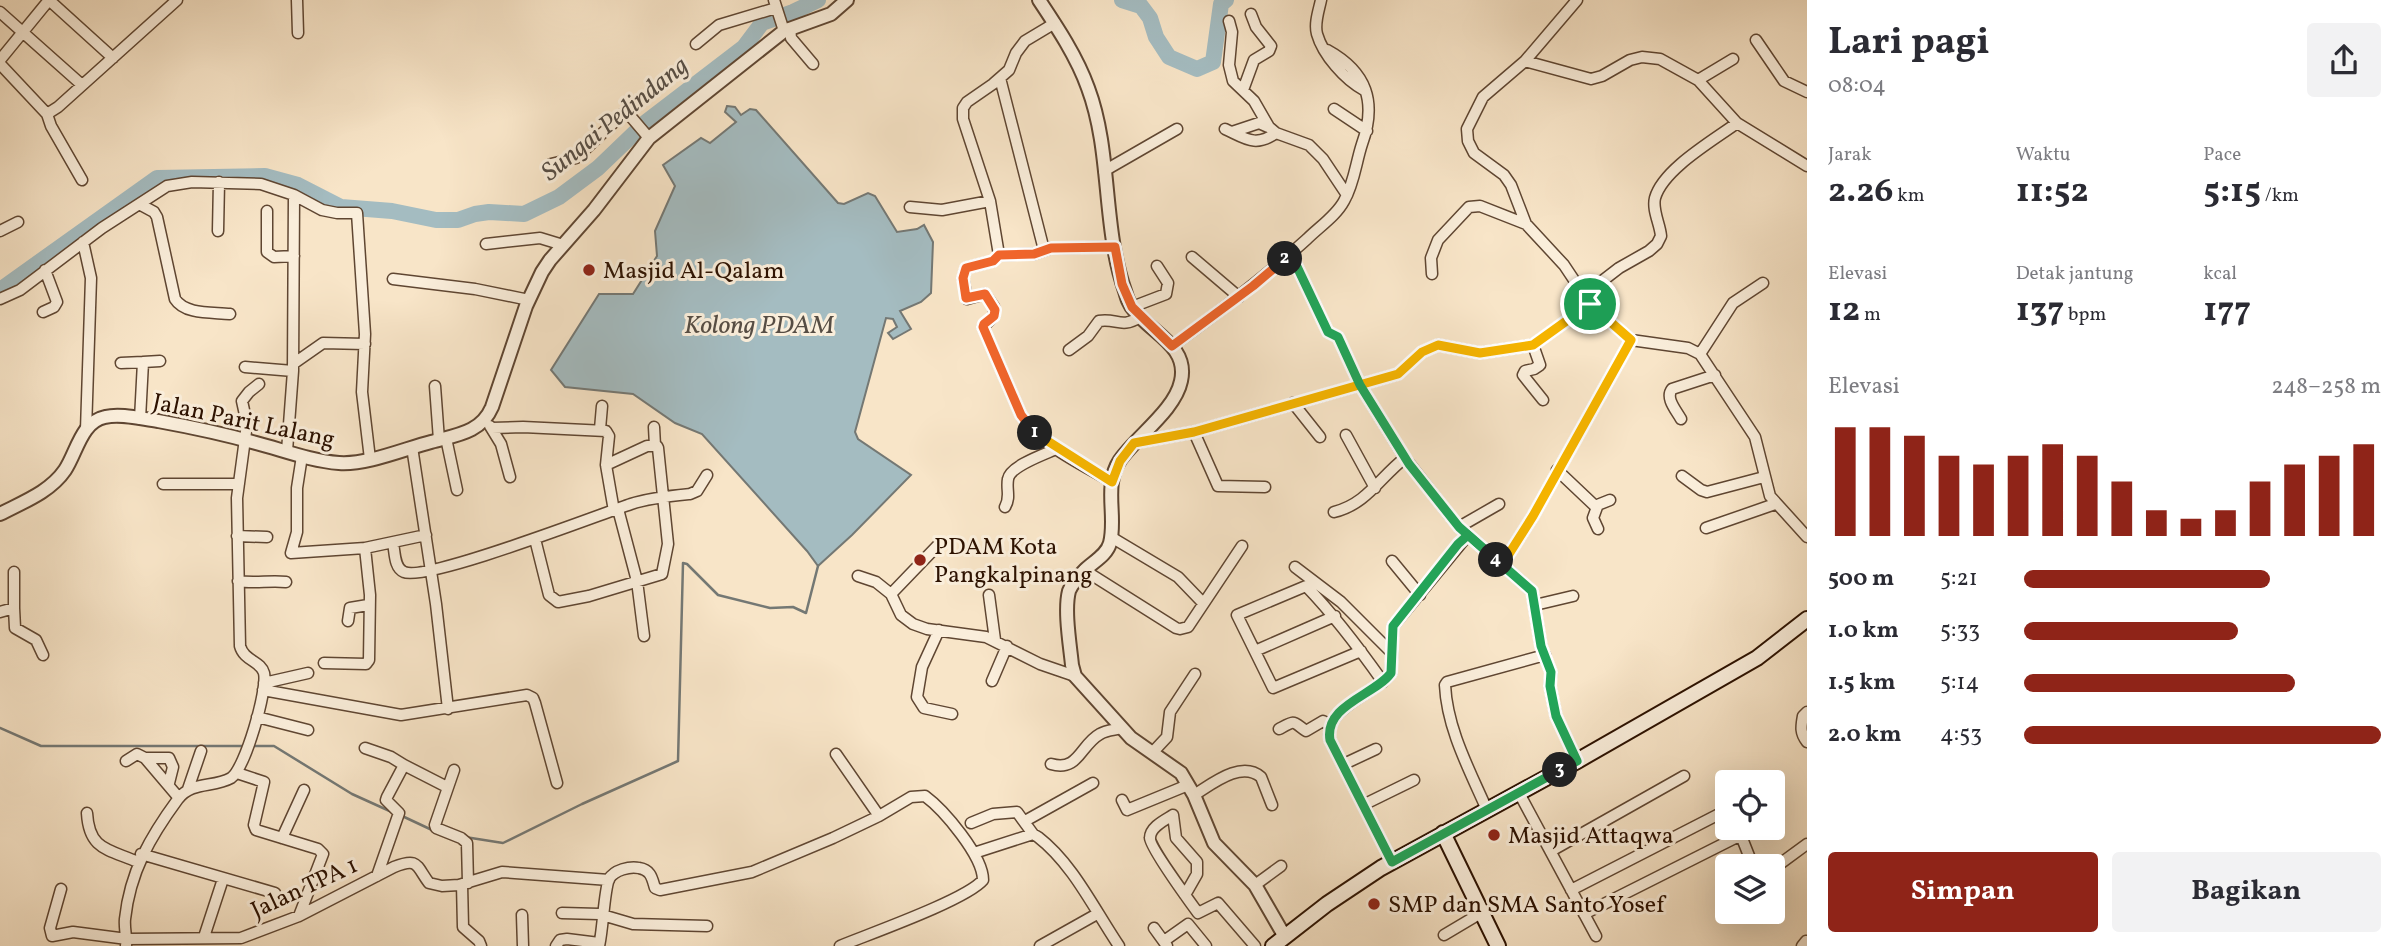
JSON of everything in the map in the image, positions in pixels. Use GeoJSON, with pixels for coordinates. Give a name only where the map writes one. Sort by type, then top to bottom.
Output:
{"type":"FeatureCollection","features":[{"type":"Feature","properties":{"kind":"main road"},"geometry":{"type":"LineString","coordinates":[[1279,942],[1326,904],[1392,862],[1757,658],[1807,618]]}},
{"type":"Feature","properties":{"kind":"main road"},"geometry":{"type":"LineString","coordinates":[[1443,833],[1497,946]]}},
{"type":"Feature","properties":{"kind":"street"},"geometry":{"type":"LineString","coordinates":[[82,180],[47,114],[0,62],[49,0],[113,58]]}},
{"type":"Feature","properties":{"kind":"street"},"geometry":{"type":"LineString","coordinates":[[47,114],[177,0]]}},
{"type":"Feature","properties":{"kind":"street"},"geometry":{"type":"LineString","coordinates":[[297,0],[298,33]]}},
{"type":"Feature","properties":{"kind":"street"},"geometry":{"type":"LineString","coordinates":[[696,44],[719,25],[780,16],[831,14],[847,0]]}},
{"type":"Feature","properties":{"kind":"street"},"geometry":{"type":"LineString","coordinates":[[1038,0],[1055,23],[1088,87],[1095,115],[1122,284],[1136,312],[1172,346],[1182,373],[1178,391],[1120,461],[1112,482],[1111,537],[1105,553],[1084,570],[1070,587],[1068,600],[1071,657],[1075,676]]}},
{"type":"Feature","properties":{"kind":"street"},"geometry":{"type":"LineString","coordinates":[[1172,346],[1239,297],[1291,254],[1332,216],[1347,195],[1367,131],[1370,110],[1365,90],[1351,68],[1327,50],[1318,36],[1321,0]]}},
{"type":"Feature","properties":{"kind":"street"},"geometry":{"type":"LineString","coordinates":[[1577,0],[1525,61],[1483,97],[1467,128],[1468,141],[1474,153],[1504,175],[1511,185],[1526,224],[1564,265],[1587,299],[1631,340],[1688,348],[1700,354],[1755,438],[1764,477],[1775,504],[1807,537]]}},
{"type":"Feature","properties":{"kind":"street"},"geometry":{"type":"LineString","coordinates":[[0,12],[82,85]]}},
{"type":"Feature","properties":{"kind":"street"},"geometry":{"type":"LineString","coordinates":[[1243,90],[1254,60],[1269,51],[1271,46],[1256,27],[1251,14]]}},
{"type":"Feature","properties":{"kind":"street"},"geometry":{"type":"LineString","coordinates":[[780,16],[791,38],[813,64]]}},
{"type":"Feature","properties":{"kind":"street"},"geometry":{"type":"LineString","coordinates":[[510,477],[501,444],[488,425],[529,300],[542,272],[601,201],[646,135],[780,16]]}},
{"type":"Feature","properties":{"kind":"street"},"geometry":{"type":"LineString","coordinates":[[1229,21],[1232,32],[1229,65],[1231,76],[1254,101],[1273,130]]}},
{"type":"Feature","properties":{"kind":"street"},"geometry":{"type":"LineString","coordinates":[[999,255],[990,201],[962,113],[967,102],[1012,67],[1016,53],[1026,41],[1055,23]]}},
{"type":"Feature","properties":{"kind":"street"},"geometry":{"type":"LineString","coordinates":[[1756,40],[1784,81],[1807,92]]}},
{"type":"Feature","properties":{"kind":"street"},"geometry":{"type":"LineString","coordinates":[[1525,61],[1591,79],[1602,76],[1630,60],[1642,57],[1660,59],[1698,80],[1737,123],[1807,166]]}},
{"type":"Feature","properties":{"kind":"street"},"geometry":{"type":"LineString","coordinates":[[1698,80],[1733,59]]}},
{"type":"Feature","properties":{"kind":"street"},"geometry":{"type":"LineString","coordinates":[[1000,78],[1044,250]]}},
{"type":"Feature","properties":{"kind":"street"},"geometry":{"type":"LineString","coordinates":[[1334,109],[1367,131]]}},
{"type":"Feature","properties":{"kind":"street"},"geometry":{"type":"LineString","coordinates":[[551,164],[576,158],[626,111],[646,135]]}},
{"type":"Feature","properties":{"kind":"street"},"geometry":{"type":"LineString","coordinates":[[1273,130],[1267,140],[1257,141],[1243,138],[1228,130],[1259,123],[1310,145],[1323,159],[1347,195]]}},
{"type":"Feature","properties":{"kind":"street"},"geometry":{"type":"LineString","coordinates":[[1134,443],[1194,432],[1398,374],[1422,352],[1438,345],[1480,353],[1533,345],[1619,268],[1657,244],[1661,236],[1655,198],[1662,185],[1671,173],[1737,123]]}},
{"type":"Feature","properties":{"kind":"street"},"geometry":{"type":"LineString","coordinates":[[1104,171],[1177,129]]}},
{"type":"Feature","properties":{"kind":"street"},"geometry":{"type":"LineString","coordinates":[[0,299],[20,290],[83,242],[167,186],[192,182],[261,184],[294,195],[329,212],[359,214],[365,344],[362,392],[370,459]]}},
{"type":"Feature","properties":{"kind":"street"},"geometry":{"type":"LineString","coordinates":[[219,182],[219,231]]}},
{"type":"Feature","properties":{"kind":"street"},"geometry":{"type":"LineString","coordinates":[[287,452],[293,367],[294,195]]}},
{"type":"Feature","properties":{"kind":"street"},"geometry":{"type":"LineString","coordinates":[[910,207],[942,210],[990,201]]}},
{"type":"Feature","properties":{"kind":"street"},"geometry":{"type":"LineString","coordinates":[[141,205],[154,212],[157,217],[175,299],[179,305],[186,309],[230,314]]}},
{"type":"Feature","properties":{"kind":"street"},"geometry":{"type":"LineString","coordinates":[[1432,274],[1431,258],[1438,240],[1469,207],[1480,206],[1526,224]]}},
{"type":"Feature","properties":{"kind":"street"},"geometry":{"type":"LineString","coordinates":[[267,211],[268,254],[277,258],[294,256]]}},
{"type":"Feature","properties":{"kind":"street"},"geometry":{"type":"LineString","coordinates":[[0,231],[18,222]]}},
{"type":"Feature","properties":{"kind":"street"},"geometry":{"type":"LineString","coordinates":[[486,244],[541,238],[563,245]]}},
{"type":"Feature","properties":{"kind":"street"},"geometry":{"type":"LineString","coordinates":[[0,514],[54,482],[66,469],[86,429],[91,278],[83,242]]}},
{"type":"Feature","properties":{"kind":"street"},"geometry":{"type":"LineString","coordinates":[[1112,482],[1056,449],[1028,426],[983,327],[995,313],[987,296],[982,294],[968,300],[963,278],[965,269],[993,261],[999,255],[1034,254],[1044,250],[1090,246],[1115,247]]}},
{"type":"Feature","properties":{"kind":"street"},"geometry":{"type":"LineString","coordinates":[[1291,254],[1328,332],[1338,337],[1360,385],[1405,458],[1463,531],[1532,591],[1551,672],[1550,686],[1556,716],[1577,761]]}},
{"type":"Feature","properties":{"kind":"street"},"geometry":{"type":"LineString","coordinates":[[1192,257],[1239,297]]}},
{"type":"Feature","properties":{"kind":"street"},"geometry":{"type":"LineString","coordinates":[[1069,350],[1085,339],[1099,321],[1124,324],[1136,312],[1166,294],[1168,283],[1157,266]]}},
{"type":"Feature","properties":{"kind":"street"},"geometry":{"type":"LineString","coordinates":[[43,312],[54,307],[57,302],[45,270]]}},
{"type":"Feature","properties":{"kind":"street"},"geometry":{"type":"LineString","coordinates":[[393,279],[475,289],[529,300]]}},
{"type":"Feature","properties":{"kind":"street"},"geometry":{"type":"LineString","coordinates":[[1700,354],[1733,303],[1763,283]]}},
{"type":"Feature","properties":{"kind":"street"},"geometry":{"type":"LineString","coordinates":[[1502,565],[1533,516],[1631,340]]}},
{"type":"Feature","properties":{"kind":"street"},"geometry":{"type":"LineString","coordinates":[[245,367],[293,367],[323,344],[365,344]]}},
{"type":"Feature","properties":{"kind":"street"},"geometry":{"type":"LineString","coordinates":[[1533,345],[1541,365],[1525,371],[1523,375],[1543,400]]}},
{"type":"Feature","properties":{"kind":"street"},"geometry":{"type":"LineString","coordinates":[[121,363],[160,361]]}},
{"type":"Feature","properties":{"kind":"street"},"geometry":{"type":"LineString","coordinates":[[140,419],[143,362]]}},
{"type":"Feature","properties":{"kind":"street"},"geometry":{"type":"LineString","coordinates":[[1681,419],[1669,398],[1671,391],[1714,375]]}},
{"type":"Feature","properties":{"kind":"street"},"geometry":{"type":"LineString","coordinates":[[188,789],[224,781],[237,773],[257,717],[263,686],[262,668],[245,656],[240,646],[237,536],[239,484],[247,421],[242,401],[248,392],[259,384]]}},
{"type":"Feature","properties":{"kind":"street"},"geometry":{"type":"LineString","coordinates":[[435,386],[442,439],[457,490]]}},
{"type":"Feature","properties":{"kind":"street"},"geometry":{"type":"LineString","coordinates":[[1293,403],[1320,437]]}},
{"type":"Feature","properties":{"kind":"street"},"geometry":{"type":"LineString","coordinates":[[600,429],[602,406]]}},
{"type":"Feature","properties":{"kind":"street","name":"Jalan Parit Lalang"},"geometry":{"type":"LineString","coordinates":[[86,429],[105,417],[140,419],[341,463],[370,459],[488,425]]}},
{"type":"Feature","properties":{"kind":"street"},"geometry":{"type":"LineString","coordinates":[[488,425],[606,431],[606,465],[637,581],[645,636]]}},
{"type":"Feature","properties":{"kind":"street"},"geometry":{"type":"LineString","coordinates":[[654,427],[654,446]]}},
{"type":"Feature","properties":{"kind":"street"},"geometry":{"type":"LineString","coordinates":[[1194,432],[1218,486],[1265,487]]}},
{"type":"Feature","properties":{"kind":"street"},"geometry":{"type":"LineString","coordinates":[[1346,435],[1375,488]]}},
{"type":"Feature","properties":{"kind":"street"},"geometry":{"type":"LineString","coordinates":[[535,539],[549,595],[558,602],[589,597],[659,576],[664,570],[668,544],[658,449],[647,446],[606,465]]}},
{"type":"Feature","properties":{"kind":"street"},"geometry":{"type":"LineString","coordinates":[[412,447],[431,569],[448,709]]}},
{"type":"Feature","properties":{"kind":"street"},"geometry":{"type":"LineString","coordinates":[[1005,507],[1009,498],[1010,474],[1021,465],[1056,449]]}},
{"type":"Feature","properties":{"kind":"street"},"geometry":{"type":"LineString","coordinates":[[302,456],[297,488],[296,532],[291,553],[365,548],[426,535]]}},
{"type":"Feature","properties":{"kind":"street"},"geometry":{"type":"LineString","coordinates":[[1334,512],[1356,504],[1375,488],[1391,468],[1405,458]]}},
{"type":"Feature","properties":{"kind":"street"},"geometry":{"type":"LineString","coordinates":[[1557,470],[1597,507]]}},
{"type":"Feature","properties":{"kind":"street"},"geometry":{"type":"LineString","coordinates":[[393,543],[401,571],[407,573],[431,569],[535,539],[633,503],[697,491],[707,475]]}},
{"type":"Feature","properties":{"kind":"street"},"geometry":{"type":"LineString","coordinates":[[1682,476],[1707,492],[1764,477]]}},
{"type":"Feature","properties":{"kind":"street"},"geometry":{"type":"LineString","coordinates":[[163,484],[239,484]]}},
{"type":"Feature","properties":{"kind":"street"},"geometry":{"type":"LineString","coordinates":[[1598,529],[1593,517],[1597,507],[1610,500]]}},
{"type":"Feature","properties":{"kind":"street"},"geometry":{"type":"LineString","coordinates":[[1392,862],[1330,740],[1331,725],[1345,707],[1391,673],[1393,626],[1420,594],[1463,531],[1499,504]]}},
{"type":"Feature","properties":{"kind":"street"},"geometry":{"type":"LineString","coordinates":[[1706,528],[1775,504]]}},
{"type":"Feature","properties":{"kind":"street"},"geometry":{"type":"LineString","coordinates":[[237,536],[267,537]]}},
{"type":"Feature","properties":{"kind":"street"},"geometry":{"type":"LineString","coordinates":[[1111,537],[1178,576],[1203,603]]}},
{"type":"Feature","properties":{"kind":"street"},"geometry":{"type":"LineString","coordinates":[[891,594],[941,542]]}},
{"type":"Feature","properties":{"kind":"street"},"geometry":{"type":"LineString","coordinates":[[1084,570],[1180,629],[1188,627],[1242,546]]}},
{"type":"Feature","properties":{"kind":"street"},"geometry":{"type":"LineString","coordinates":[[324,663],[368,662],[370,595],[365,548]]}},
{"type":"Feature","properties":{"kind":"street"},"geometry":{"type":"LineString","coordinates":[[1392,561],[1420,594]]}},
{"type":"Feature","properties":{"kind":"street"},"geometry":{"type":"LineString","coordinates":[[1295,566],[1342,602],[1392,653]]}},
{"type":"Feature","properties":{"kind":"street"},"geometry":{"type":"LineString","coordinates":[[14,572],[15,628],[36,640],[43,654]]}},
{"type":"Feature","properties":{"kind":"street"},"geometry":{"type":"LineString","coordinates":[[858,576],[876,582],[891,594],[905,618],[922,627],[995,640],[1040,664],[1075,676],[1138,744],[1176,768],[1191,790],[1214,843],[1255,885],[1279,942]]}},
{"type":"Feature","properties":{"kind":"street"},"geometry":{"type":"LineString","coordinates":[[238,581],[255,584],[271,580],[286,582]]}},
{"type":"Feature","properties":{"kind":"street"},"geometry":{"type":"LineString","coordinates":[[1361,651],[1273,688],[1237,615],[1306,586],[1335,616],[1361,651],[1382,681]]}},
{"type":"Feature","properties":{"kind":"street"},"geometry":{"type":"LineString","coordinates":[[989,595],[995,640]]}},
{"type":"Feature","properties":{"kind":"street"},"geometry":{"type":"LineString","coordinates":[[1535,606],[1573,596]]}},
{"type":"Feature","properties":{"kind":"street"},"geometry":{"type":"LineString","coordinates":[[348,621],[351,608],[368,606]]}},
{"type":"Feature","properties":{"kind":"street"},"geometry":{"type":"LineString","coordinates":[[0,612],[14,608]]}},
{"type":"Feature","properties":{"kind":"street"},"geometry":{"type":"LineString","coordinates":[[1255,651],[1335,616]]}},
{"type":"Feature","properties":{"kind":"street"},"geometry":{"type":"LineString","coordinates":[[939,630],[922,667],[916,697],[924,708],[952,714]]}},
{"type":"Feature","properties":{"kind":"street"},"geometry":{"type":"LineString","coordinates":[[992,681],[1007,646]]}},
{"type":"Feature","properties":{"kind":"street"},"geometry":{"type":"LineString","coordinates":[[1487,810],[1461,749],[1445,685],[1447,682],[1545,655]]}},
{"type":"Feature","properties":{"kind":"street"},"geometry":{"type":"LineString","coordinates":[[263,686],[308,673]]}},
{"type":"Feature","properties":{"kind":"street"},"geometry":{"type":"LineString","coordinates":[[1152,753],[1167,737],[1170,712],[1195,674]]}},
{"type":"Feature","properties":{"kind":"street"},"geometry":{"type":"LineString","coordinates":[[263,686],[395,715],[448,709],[521,695],[531,696],[557,783]]}},
{"type":"Feature","properties":{"kind":"street"},"geometry":{"type":"LineString","coordinates":[[1807,712],[1802,716],[1801,725],[1802,735],[1807,743]]}},
{"type":"Feature","properties":{"kind":"street"},"geometry":{"type":"LineString","coordinates":[[257,717],[308,730]]}},
{"type":"Feature","properties":{"kind":"street"},"geometry":{"type":"LineString","coordinates":[[1279,729],[1294,722],[1306,731],[1323,721],[1331,725]]}},
{"type":"Feature","properties":{"kind":"street"},"geometry":{"type":"LineString","coordinates":[[1051,764],[1068,765],[1100,734],[1122,728]]}},
{"type":"Feature","properties":{"kind":"street"},"geometry":{"type":"LineString","coordinates":[[365,748],[391,757],[447,788]]}},
{"type":"Feature","properties":{"kind":"street"},"geometry":{"type":"LineString","coordinates":[[1344,764],[1376,748]]}},
{"type":"Feature","properties":{"kind":"street"},"geometry":{"type":"LineString","coordinates":[[126,943],[125,920],[140,858],[179,798],[188,789],[201,751]]}},
{"type":"Feature","properties":{"kind":"street"},"geometry":{"type":"LineString","coordinates":[[126,761],[137,754],[145,758],[179,798]]}},
{"type":"Feature","properties":{"kind":"street"},"geometry":{"type":"LineString","coordinates":[[836,754],[879,816]]}},
{"type":"Feature","properties":{"kind":"street"},"geometry":{"type":"LineString","coordinates":[[145,758],[169,758],[173,768],[169,783]]}},
{"type":"Feature","properties":{"kind":"street"},"geometry":{"type":"LineString","coordinates":[[377,876],[400,813],[386,800],[404,765]]}},
{"type":"Feature","properties":{"kind":"street"},"geometry":{"type":"LineString","coordinates":[[454,771],[435,825],[436,828],[467,843],[463,927],[481,946]]}},
{"type":"Feature","properties":{"kind":"street"},"geometry":{"type":"LineString","coordinates":[[1122,800],[1127,810],[1228,775],[1249,771],[1261,777],[1272,805]]}},
{"type":"Feature","properties":{"kind":"street"},"geometry":{"type":"LineString","coordinates":[[237,773],[264,782],[254,828],[318,849],[323,854],[299,916]]}},
{"type":"Feature","properties":{"kind":"street"},"geometry":{"type":"LineString","coordinates":[[1551,851],[1684,776]]}},
{"type":"Feature","properties":{"kind":"street"},"geometry":{"type":"LineString","coordinates":[[1363,805],[1414,780]]}},
{"type":"Feature","properties":{"kind":"street"},"geometry":{"type":"LineString","coordinates":[[1025,821],[1093,783]]}},
{"type":"Feature","properties":{"kind":"street"},"geometry":{"type":"LineString","coordinates":[[282,838],[304,790]]}},
{"type":"Feature","properties":{"kind":"street"},"geometry":{"type":"LineString","coordinates":[[1519,793],[1596,936]]}},
{"type":"Feature","properties":{"kind":"street"},"geometry":{"type":"LineString","coordinates":[[556,946],[560,940],[567,939],[599,944],[609,880],[618,872],[638,867],[650,873],[654,888],[660,890],[698,881],[740,876],[788,858],[879,816],[911,797],[925,796],[936,805],[974,853],[983,875],[981,883],[951,900],[840,946]]}},
{"type":"Feature","properties":{"kind":"street"},"geometry":{"type":"LineString","coordinates":[[971,823],[993,814],[1017,812],[1033,834],[1059,858],[1119,946]]}},
{"type":"Feature","properties":{"kind":"street"},"geometry":{"type":"LineString","coordinates":[[87,813],[88,827],[96,843],[140,858],[275,893]]}},
{"type":"Feature","properties":{"kind":"street"},"geometry":{"type":"LineString","coordinates":[[1185,895],[1197,874],[1197,862],[1177,838],[1173,815],[1155,828],[1149,839],[1185,895],[1198,913],[1218,903],[1255,946]]}},
{"type":"Feature","properties":{"kind":"street"},"geometry":{"type":"LineString","coordinates":[[1571,890],[1715,816]]}},
{"type":"Feature","properties":{"kind":"street"},"geometry":{"type":"LineString","coordinates":[[974,853],[1033,834]]}},
{"type":"Feature","properties":{"kind":"street"},"geometry":{"type":"LineString","coordinates":[[1584,914],[1725,840]]}},
{"type":"Feature","properties":{"kind":"street"},"geometry":{"type":"LineString","coordinates":[[1785,860],[1807,844]]}},
{"type":"Feature","properties":{"kind":"street","name":"Jalan TPA 1"},"geometry":{"type":"LineString","coordinates":[[61,889],[50,935],[80,932],[126,943],[204,937],[241,938],[299,916],[377,876],[409,863],[419,866],[429,883],[442,886],[465,883],[502,872],[609,880]]}},
{"type":"Feature","properties":{"kind":"street"},"geometry":{"type":"LineString","coordinates":[[1255,885],[1281,866]]}},
{"type":"Feature","properties":{"kind":"street"},"geometry":{"type":"LineString","coordinates":[[204,937],[223,879]]}},
{"type":"Feature","properties":{"kind":"street"},"geometry":{"type":"LineString","coordinates":[[562,914],[592,913],[633,924],[707,926]]}},
{"type":"Feature","properties":{"kind":"street"},"geometry":{"type":"LineString","coordinates":[[1444,935],[1481,913]]}},
{"type":"Feature","properties":{"kind":"street"},"geometry":{"type":"LineString","coordinates":[[1040,946],[1097,914]]}},
{"type":"Feature","properties":{"kind":"street"},"geometry":{"type":"LineString","coordinates":[[522,915],[523,946]]}},
{"type":"Feature","properties":{"kind":"street"},"geometry":{"type":"LineString","coordinates":[[1154,928],[1166,944],[1188,924],[1206,946]]}},
{"type":"Feature","properties":{"kind":"street"},"geometry":{"type":"LineString","coordinates":[[1802,946],[1807,941]]}},
{"type":"Feature","properties":{"kind":"water","name":"Kolong PDAM"},"geometry":{"type":"Polygon","coordinates":[[[727,106],[735,107],[741,115],[750,109],[756,110],[838,203],[844,204],[868,193],[875,196],[897,232],[917,229],[924,225],[933,242],[931,293],[921,302],[900,311],[911,329],[893,339],[888,333],[897,327],[893,319],[886,318],[855,432],[858,439],[911,475],[818,566],[702,434],[675,423],[633,394],[565,387],[551,370],[599,294],[633,294],[657,256],[655,231],[675,186],[663,165],[701,138],[710,143],[736,122],[725,112],[727,106]]]}},
{"type":"Feature","properties":{"kind":"waterway","name":"Sungai Pedindang"},"geometry":{"type":"LineString","coordinates":[[0,290],[157,178],[265,176],[298,185],[341,207],[392,211],[436,220],[458,220],[489,212],[524,214],[559,197],[598,168],[646,122],[744,47],[762,23],[818,0]]}},
{"type":"Feature","properties":{"kind":"waterway","name":"Sungai Pedindang"},"geometry":{"type":"LineString","coordinates":[[1122,0],[1141,6],[1150,18],[1156,37],[1169,57],[1197,69],[1213,62],[1221,4],[1226,0]]}},
{"type":"Feature","properties":{"kind":"waterway"},"geometry":{"type":"LineString","coordinates":[[465,837],[503,843],[678,761],[683,563],[718,595],[770,608],[793,607],[806,613],[818,566]]}},
{"type":"Feature","properties":{"kind":"waterway"},"geometry":{"type":"LineString","coordinates":[[0,728],[41,746],[274,746],[352,794],[394,813]]}},
{"type":"Feature","properties":{"kind":"waterway"},"geometry":{"type":"LineString","coordinates":[[400,815],[432,830]]}},
{"type":"Feature","properties":{"kind":"place","name":"Masjid Al-Qalam"},"geometry":{"type":"Point","coordinates":[589,270]}},
{"type":"Feature","properties":{"kind":"place","name":"PDAM Kota Pangkalpinang"},"geometry":{"type":"Point","coordinates":[920,560]}},
{"type":"Feature","properties":{"kind":"place","name":"Masjid Attaqwa"},"geometry":{"type":"Point","coordinates":[1494,835]}},
{"type":"Feature","properties":{"kind":"place","name":"SMP dan SMA Santo Yosef"},"geometry":{"type":"Point","coordinates":[1374,904]}},
{"type":"Feature","properties":{"kind":"route"},"geometry":{"type":"LineString","coordinates":[[1590,304],[1533,345],[1480,353],[1438,345],[1422,352],[1398,374],[1360,385],[1293,403],[1257,415],[1194,432],[1134,443],[1120,461],[1112,482],[1044,441],[1028,426],[983,327],[994,316],[994,307],[985,294],[968,300],[963,278],[966,268],[993,261],[999,255],[1034,254],[1051,248],[1115,247],[1122,284],[1132,307],[1172,346],[1291,254],[1328,332],[1338,337],[1360,385],[1405,458],[1459,527],[1488,553],[1507,569],[1521,579],[1532,591],[1541,646],[1551,672],[1550,686],[1556,716],[1577,761],[1392,862],[1330,740],[1331,725],[1345,707],[1391,673],[1393,626],[1458,544],[1468,535],[1488,553],[1502,565],[1516,543],[1524,529],[1533,516],[1631,340],[1590,304]]}}]}
